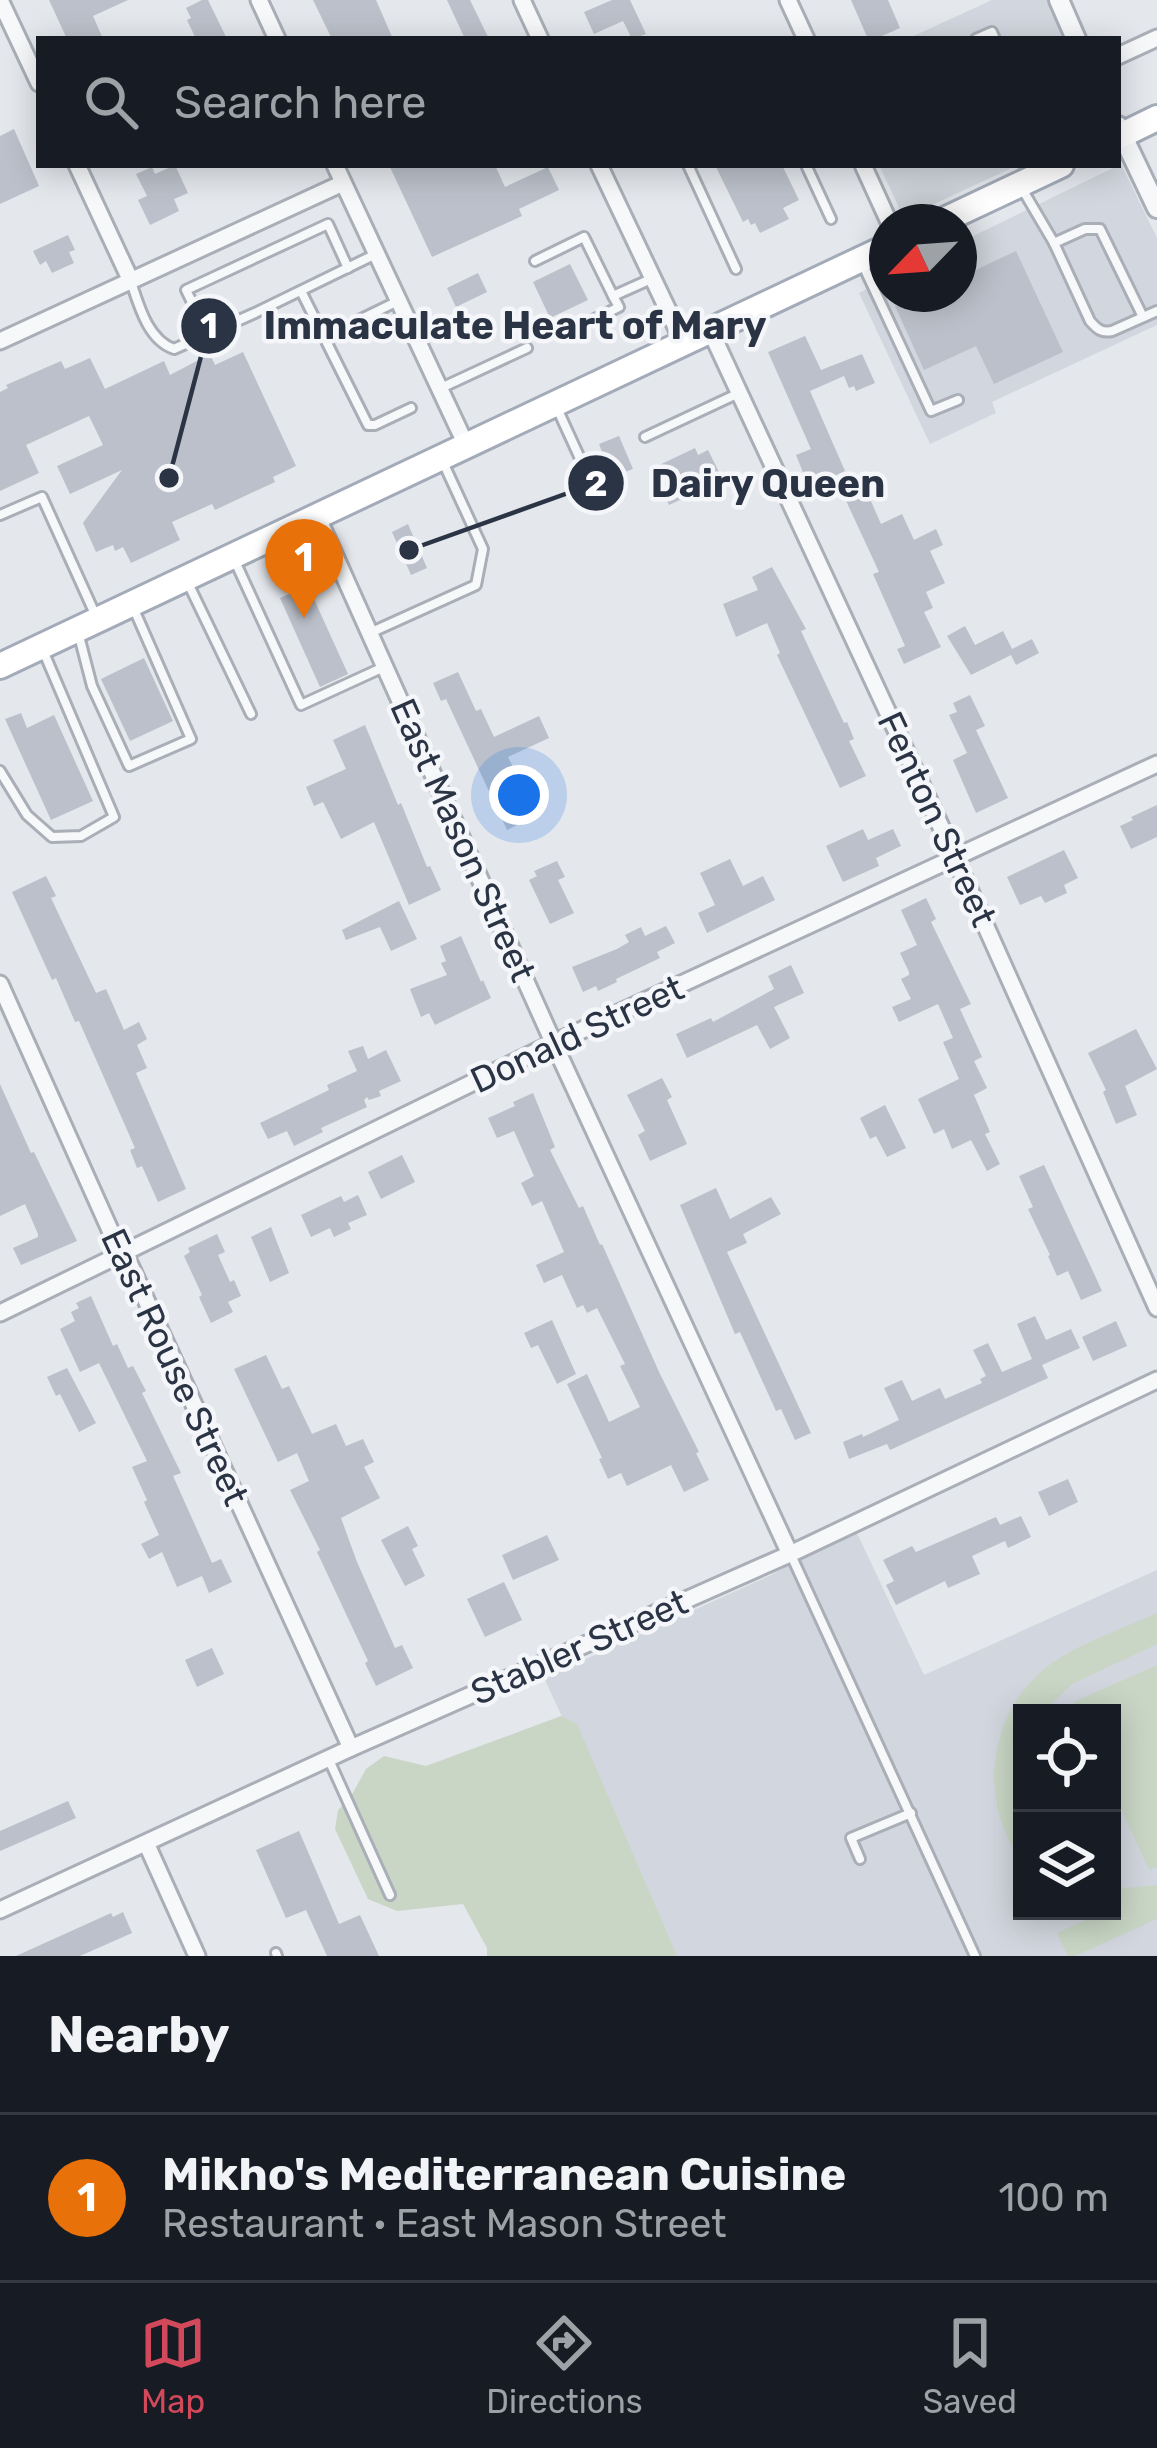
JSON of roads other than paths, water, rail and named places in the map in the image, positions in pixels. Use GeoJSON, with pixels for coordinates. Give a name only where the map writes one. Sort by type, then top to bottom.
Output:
{"type":"FeatureCollection","features":[{"type":"Feature","properties":{"kind":"main road"},"geometry":{"type":"LineString","coordinates":[[1121,133],[1157,118]]}},
{"type":"Feature","properties":{"kind":"main road"},"geometry":{"type":"LineString","coordinates":[[977,204],[1053,168]]}},
{"type":"Feature","properties":{"kind":"main road"},"geometry":{"type":"LineString","coordinates":[[0,666],[869,256]]}},
{"type":"Feature","properties":{"kind":"street"},"geometry":{"type":"LineString","coordinates":[[1,0],[36,76]]}},
{"type":"Feature","properties":{"kind":"street"},"geometry":{"type":"LineString","coordinates":[[260,0],[276,36]]}},
{"type":"Feature","properties":{"kind":"street"},"geometry":{"type":"LineString","coordinates":[[522,0],[539,36]]}},
{"type":"Feature","properties":{"kind":"street"},"geometry":{"type":"LineString","coordinates":[[788,0],[805,36]]}},
{"type":"Feature","properties":{"kind":"street"},"geometry":{"type":"LineString","coordinates":[[1059,0],[1075,36]]}},
{"type":"Feature","properties":{"kind":"street"},"geometry":{"type":"LineString","coordinates":[[1121,55],[1157,38]]}},
{"type":"Feature","properties":{"kind":"street"},"geometry":{"type":"LineString","coordinates":[[1121,135],[1157,208]]}},
{"type":"Feature","properties":{"kind":"street"},"geometry":{"type":"LineString","coordinates":[[78,168],[131,281]]}},
{"type":"Feature","properties":{"kind":"street"},"geometry":{"type":"LineString","coordinates":[[336,168],[467,447]]}},
{"type":"Feature","properties":{"kind":"street"},"geometry":{"type":"LineString","coordinates":[[600,168],[684,344]]}},
{"type":"Feature","properties":{"kind":"street"},"geometry":{"type":"LineString","coordinates":[[864,168],[881,204]]}},
{"type":"Feature","properties":{"kind":"street"},"geometry":{"type":"LineString","coordinates":[[0,341],[343,183]]}},
{"type":"Feature","properties":{"kind":"street","name":"Fenton Street"},"geometry":{"type":"LineString","coordinates":[[711,332],[955,857],[1157,1308]]}},
{"type":"Feature","properties":{"kind":"street","name":"East Mason Street"},"geometry":{"type":"LineString","coordinates":[[318,518],[790,1554]]}},
{"type":"Feature","properties":{"kind":"street","name":"Donald Street"},"geometry":{"type":"LineString","coordinates":[[0,1313],[554,1043],[1157,764]]}},
{"type":"Feature","properties":{"kind":"street","name":"East Rouse Street"},"geometry":{"type":"LineString","coordinates":[[0,984],[351,1748]]}},
{"type":"Feature","properties":{"kind":"street","name":"Stabler Street"},"geometry":{"type":"LineString","coordinates":[[0,1910],[790,1554],[1157,1380]]}},
{"type":"Feature","properties":{"kind":"street"},"geometry":{"type":"LineString","coordinates":[[146,1845],[197,1956]]}},
{"type":"Feature","properties":{"kind":"lane"},"geometry":{"type":"LineString","coordinates":[[689,168],[736,268]]}},
{"type":"Feature","properties":{"kind":"lane"},"geometry":{"type":"LineString","coordinates":[[807,168],[832,219]]}},
{"type":"Feature","properties":{"kind":"lane"},"geometry":{"type":"LineString","coordinates":[[1020,184],[1096,329],[1112,331],[1157,310]]}},
{"type":"Feature","properties":{"kind":"lane"},"geometry":{"type":"LineString","coordinates":[[208,335],[186,290],[328,224],[348,268]]}},
{"type":"Feature","properties":{"kind":"lane"},"geometry":{"type":"LineString","coordinates":[[1054,243],[1085,229],[1100,230],[1143,317]]}},
{"type":"Feature","properties":{"kind":"lane"},"geometry":{"type":"LineString","coordinates":[[535,261],[584,238],[619,307],[562,335]]}},
{"type":"Feature","properties":{"kind":"lane"},"geometry":{"type":"LineString","coordinates":[[131,281],[154,335],[174,349],[376,254]]}},
{"type":"Feature","properties":{"kind":"lane"},"geometry":{"type":"LineString","coordinates":[[861,260],[932,411],[958,400]]}},
{"type":"Feature","properties":{"kind":"lane"},"geometry":{"type":"LineString","coordinates":[[613,296],[652,278]]}},
{"type":"Feature","properties":{"kind":"lane"},"geometry":{"type":"LineString","coordinates":[[301,291],[368,425],[411,408]]}},
{"type":"Feature","properties":{"kind":"lane"},"geometry":{"type":"LineString","coordinates":[[326,336],[398,301]]}},
{"type":"Feature","properties":{"kind":"lane"},"geometry":{"type":"LineString","coordinates":[[440,389],[527,348]]}},
{"type":"Feature","properties":{"kind":"lane"},"geometry":{"type":"LineString","coordinates":[[645,437],[740,393]]}},
{"type":"Feature","properties":{"kind":"lane"},"geometry":{"type":"LineString","coordinates":[[556,405],[590,478]]}},
{"type":"Feature","properties":{"kind":"lane"},"geometry":{"type":"LineString","coordinates":[[370,632],[476,585],[483,549],[442,459]]}},
{"type":"Feature","properties":{"kind":"lane"},"geometry":{"type":"LineString","coordinates":[[0,515],[42,496],[88,625],[92,686],[130,766],[191,739],[132,604]]}},
{"type":"Feature","properties":{"kind":"lane"},"geometry":{"type":"LineString","coordinates":[[233,557],[301,705],[386,666]]}},
{"type":"Feature","properties":{"kind":"lane"},"geometry":{"type":"LineString","coordinates":[[186,579],[250,714]]}},
{"type":"Feature","properties":{"kind":"lane"},"geometry":{"type":"LineString","coordinates":[[0,772],[27,814],[52,837],[81,836],[114,817],[41,647]]}},
{"type":"Feature","properties":{"kind":"lane"},"geometry":{"type":"LineString","coordinates":[[790,1554],[975,1956]]}},
{"type":"Feature","properties":{"kind":"lane"},"geometry":{"type":"LineString","coordinates":[[329,1760],[390,1894]]}},
{"type":"Feature","properties":{"kind":"lane"},"geometry":{"type":"LineString","coordinates":[[860,1859],[851,1838],[911,1813]]}},
{"type":"Feature","properties":{"kind":"place","name":"Immaculate Heart of Mary"},"geometry":{"type":"Point","coordinates":[169,478]}},
{"type":"Feature","properties":{"kind":"place","name":"Dairy Queen"},"geometry":{"type":"Point","coordinates":[409,550]}},
{"type":"Feature","properties":{"kind":"place","name":"Mikho's Mediterranean Cuisine"},"geometry":{"type":"Point","coordinates":[304,618]}}]}
